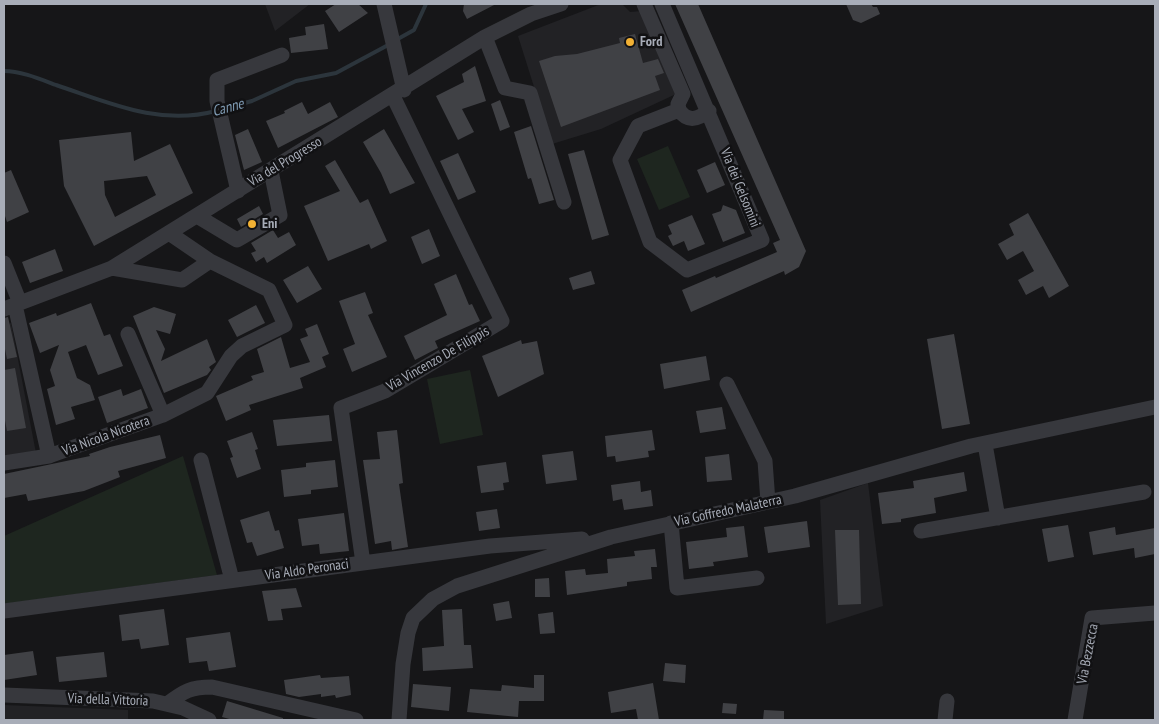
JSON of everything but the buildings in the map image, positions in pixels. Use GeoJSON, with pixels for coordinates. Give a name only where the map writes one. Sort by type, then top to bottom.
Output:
{"type":"FeatureCollection","features":[{"type":"Feature","properties":{"kind":"street"},"geometry":{"type":"LineString","coordinates":[[384,4],[398,68],[398,93]]}},
{"type":"Feature","properties":{"kind":"street","name":"Via del Progresso"},"geometry":{"type":"LineString","coordinates":[[13,306],[112,268],[398,93],[485,37],[531,14],[561,4]]}},
{"type":"Feature","properties":{"kind":"street"},"geometry":{"type":"LineString","coordinates":[[644,4],[683,94],[678,104],[678,110],[688,119],[695,119],[709,111]]}},
{"type":"Feature","properties":{"kind":"street","name":"Via dei Gelsomini"},"geometry":{"type":"LineString","coordinates":[[662,4],[709,111],[762,240],[687,270],[650,242],[620,160],[638,126],[678,110]]}},
{"type":"Feature","properties":{"kind":"street"},"geometry":{"type":"LineString","coordinates":[[485,37],[505,88],[530,94],[564,202]]}},
{"type":"Feature","properties":{"kind":"street"},"geometry":{"type":"LineString","coordinates":[[238,190],[221,117],[217,80],[282,55]]}},
{"type":"Feature","properties":{"kind":"street","name":"Via Vincenzo De Filippis"},"geometry":{"type":"LineString","coordinates":[[363,563],[341,408],[385,391],[502,322],[398,93]]}},
{"type":"Feature","properties":{"kind":"street"},"geometry":{"type":"LineString","coordinates":[[197,216],[237,240],[280,215],[271,171]]}},
{"type":"Feature","properties":{"kind":"street"},"geometry":{"type":"LineString","coordinates":[[112,268],[182,280],[210,261],[169,233]]}},
{"type":"Feature","properties":{"kind":"street","name":"Via Nicola Nicotera"},"geometry":{"type":"LineString","coordinates":[[4,463],[48,456],[164,415],[207,393],[231,356],[242,346],[285,325],[269,290],[210,261]]}},
{"type":"Feature","properties":{"kind":"street"},"geometry":{"type":"LineString","coordinates":[[4,263],[48,456]]}},
{"type":"Feature","properties":{"kind":"street","name":"Via Nicola Nicotera"},"geometry":{"type":"LineString","coordinates":[[128,334],[164,415]]}},
{"type":"Feature","properties":{"kind":"street"},"geometry":{"type":"LineString","coordinates":[[727,384],[764,461],[768,502]]}},
{"type":"Feature","properties":{"kind":"street","name":"Via Goffredo Malaterra"},"geometry":{"type":"LineString","coordinates":[[399,720],[403,664],[408,633],[413,618],[423,607],[457,586],[611,537],[768,502],[985,444],[1155,407]]}},
{"type":"Feature","properties":{"kind":"street"},"geometry":{"type":"LineString","coordinates":[[985,444],[998,518]]}},
{"type":"Feature","properties":{"kind":"street"},"geometry":{"type":"LineString","coordinates":[[201,460],[232,580]]}},
{"type":"Feature","properties":{"kind":"street"},"geometry":{"type":"LineString","coordinates":[[922,531],[1144,492]]}},
{"type":"Feature","properties":{"kind":"street"},"geometry":{"type":"LineString","coordinates":[[671,523],[677,588],[757,578]]}},
{"type":"Feature","properties":{"kind":"street","name":"Via Aldo Peronaci"},"geometry":{"type":"LineString","coordinates":[[4,611],[490,546],[611,537]]}},
{"type":"Feature","properties":{"kind":"street","name":"Via Bezzecca"},"geometry":{"type":"LineString","coordinates":[[1075,720],[1092,618],[1155,613]]}},
{"type":"Feature","properties":{"kind":"street"},"geometry":{"type":"LineString","coordinates":[[167,704],[180,694],[195,687],[212,687],[356,720]]}},
{"type":"Feature","properties":{"kind":"street","name":"Via della Vittoria"},"geometry":{"type":"LineString","coordinates":[[4,695],[153,701],[183,708],[209,720]]}},
{"type":"Feature","properties":{"kind":"street"},"geometry":{"type":"LineString","coordinates":[[945,720],[947,701]]}},
{"type":"Feature","properties":{"kind":"shaded area"},"geometry":{"type":"Polygon","coordinates":[[[265,4],[310,4],[275,31],[265,4]]]}},
{"type":"Feature","properties":{"kind":"shaded area"},"geometry":{"type":"Polygon","coordinates":[[[601,4],[622,4],[630,12],[642,11],[676,94],[601,129],[552,144],[518,36],[601,4]]]}},
{"type":"Feature","properties":{"kind":"shaded area"},"geometry":{"type":"Polygon","coordinates":[[[668,146],[690,197],[659,210],[637,159],[668,146]]]}},
{"type":"Feature","properties":{"kind":"shaded area"},"geometry":{"type":"Polygon","coordinates":[[[11,323],[36,453],[4,458],[4,326],[11,323]]]}},
{"type":"Feature","properties":{"kind":"shaded area"},"geometry":{"type":"Polygon","coordinates":[[[470,370],[483,435],[440,444],[427,379],[470,370]]]}},
{"type":"Feature","properties":{"kind":"shaded area"},"geometry":{"type":"Polygon","coordinates":[[[183,456],[217,575],[4,604],[4,536],[183,456]]]}},
{"type":"Feature","properties":{"kind":"shaded area"},"geometry":{"type":"Polygon","coordinates":[[[868,483],[883,606],[826,624],[820,500],[868,483]]]}},
{"type":"Feature","properties":{"kind":"shaded area"},"geometry":{"type":"Polygon","coordinates":[[[4,705],[128,710],[128,720],[4,720],[4,705]]]}},
{"type":"Feature","properties":{"kind":"waterway","name":"Canne"},"geometry":{"type":"LineString","coordinates":[[396,40],[414,30],[426,4]]}},
{"type":"Feature","properties":{"kind":"waterway","name":"Canne"},"geometry":{"type":"LineString","coordinates":[[223,109],[252,101],[296,81],[336,73],[390,44]]}},
{"type":"Feature","properties":{"kind":"waterway","name":"Canne"},"geometry":{"type":"LineString","coordinates":[[4,71],[17,72],[115,105],[155,114],[175,116],[216,111]]}},
{"type":"Feature","properties":{"kind":"place","name":"Ford"},"geometry":{"type":"Point","coordinates":[630,42]}},
{"type":"Feature","properties":{"kind":"place","name":"Eni"},"geometry":{"type":"Point","coordinates":[252,224]}}]}
